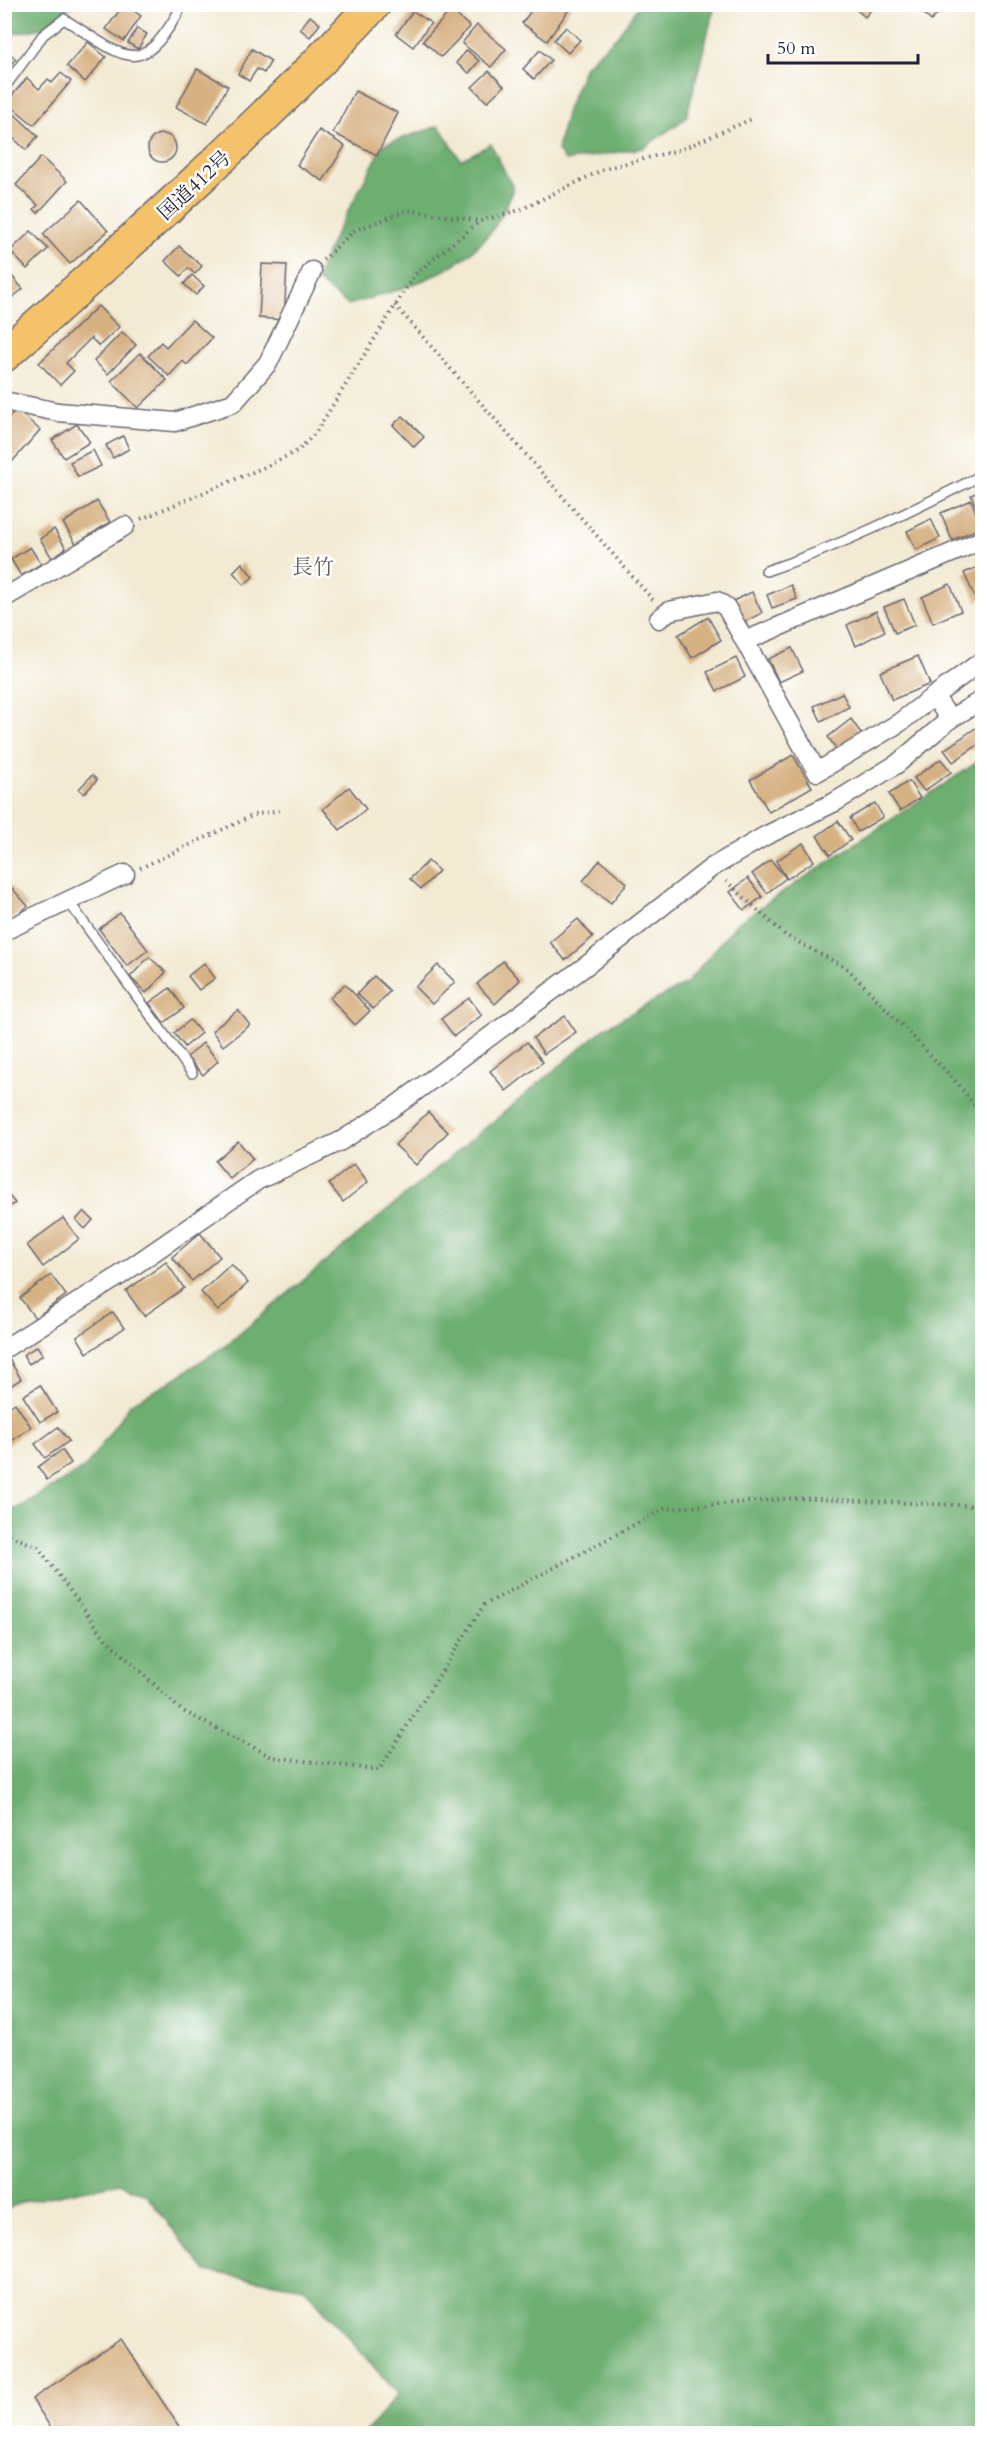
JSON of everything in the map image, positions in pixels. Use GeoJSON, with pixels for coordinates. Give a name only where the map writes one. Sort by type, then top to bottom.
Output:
{"type":"FeatureCollection","features":[{"type":"Feature","properties":{"kind":"highway","name":"国道412号"},"geometry":{"type":"LineString","coordinates":[[4,355],[222,159],[280,103],[374,4]]}},
{"type":"Feature","properties":{"kind":"street"},"geometry":{"type":"LineString","coordinates":[[4,401],[58,412],[175,422],[233,403],[268,363],[312,271]]}},
{"type":"Feature","properties":{"kind":"street"},"geometry":{"type":"LineString","coordinates":[[4,598],[124,525]]}},
{"type":"Feature","properties":{"kind":"street"},"geometry":{"type":"LineString","coordinates":[[745,641],[982,540]]}},
{"type":"Feature","properties":{"kind":"street"},"geometry":{"type":"LineString","coordinates":[[661,617],[717,601],[726,607],[817,772],[899,723],[982,661]]}},
{"type":"Feature","properties":{"kind":"street"},"geometry":{"type":"LineString","coordinates":[[934,696],[950,719]]}},
{"type":"Feature","properties":{"kind":"street"},"geometry":{"type":"LineString","coordinates":[[4,1349],[66,1311],[258,1180],[341,1141],[397,1105],[587,965],[711,868],[765,836],[835,802],[888,769],[950,719],[982,700]]}},
{"type":"Feature","properties":{"kind":"street"},"geometry":{"type":"LineString","coordinates":[[4,931],[125,874]]}},
{"type":"Feature","properties":{"kind":"lane"},"geometry":{"type":"LineString","coordinates":[[4,88],[43,35],[64,20],[125,57],[146,54],[166,35],[183,4]]}},
{"type":"Feature","properties":{"kind":"lane"},"geometry":{"type":"LineString","coordinates":[[766,571],[809,557],[982,475]]}},
{"type":"Feature","properties":{"kind":"lane"},"geometry":{"type":"LineString","coordinates":[[69,902],[192,1073]]}},
{"type":"Feature","properties":{"kind":"path"},"geometry":{"type":"LineString","coordinates":[[124,525],[267,466],[299,450],[316,432],[415,274],[480,221],[520,210],[604,169],[682,149],[754,118]]}},
{"type":"Feature","properties":{"kind":"path"},"geometry":{"type":"LineString","coordinates":[[312,271],[354,231],[408,210],[480,221]]}},
{"type":"Feature","properties":{"kind":"path"},"geometry":{"type":"LineString","coordinates":[[395,305],[645,588],[661,617]]}},
{"type":"Feature","properties":{"kind":"path"},"geometry":{"type":"LineString","coordinates":[[125,874],[254,815],[280,810]]}},
{"type":"Feature","properties":{"kind":"path"},"geometry":{"type":"LineString","coordinates":[[711,868],[785,935],[848,969],[958,1084],[982,1115]]}},
{"type":"Feature","properties":{"kind":"path"},"geometry":{"type":"LineString","coordinates":[[4,1533],[38,1547],[105,1638],[182,1710],[272,1757],[379,1770],[484,1605],[664,1509],[793,1498],[982,1506]]}},
{"type":"Feature","properties":{"kind":"green space"},"geometry":{"type":"Polygon","coordinates":[[[5,4],[73,5],[43,28],[5,35],[5,4]]]}},
{"type":"Feature","properties":{"kind":"green space"},"geometry":{"type":"Polygon","coordinates":[[[640,4],[715,5],[686,118],[643,148],[565,161],[557,149],[567,110],[585,66],[618,35],[640,4]]]}},
{"type":"Feature","properties":{"kind":"green space"},"geometry":{"type":"Polygon","coordinates":[[[439,126],[461,160],[491,144],[513,188],[502,215],[487,237],[469,254],[448,268],[425,280],[348,305],[316,280],[332,241],[384,144],[439,126]]]}},
{"type":"Feature","properties":{"kind":"green space"},"geometry":{"type":"Polygon","coordinates":[[[982,759],[982,2433],[365,2433],[398,2394],[304,2288],[206,2271],[146,2195],[119,2183],[23,2202],[5,2210],[5,1511],[18,1508],[86,1467],[131,1403],[160,1388],[225,1346],[606,1027],[687,983],[737,923],[982,759]]]}},
{"type":"Feature","properties":{"kind":"building"},"geometry":{"type":"Polygon","coordinates":[[[124,4],[141,16],[124,41],[106,29],[124,4]]]}},
{"type":"Feature","properties":{"kind":"building"},"geometry":{"type":"Polygon","coordinates":[[[536,4],[573,4],[547,41],[522,23],[536,4]]]}},
{"type":"Feature","properties":{"kind":"building"},"geometry":{"type":"Polygon","coordinates":[[[850,4],[876,4],[865,17],[850,4]]]}},
{"type":"Feature","properties":{"kind":"building"},"geometry":{"type":"Polygon","coordinates":[[[925,4],[946,4],[931,21],[920,10],[925,4]]]}},
{"type":"Feature","properties":{"kind":"building"},"geometry":{"type":"Polygon","coordinates":[[[451,10],[470,27],[441,57],[423,41],[451,10]]]}},
{"type":"Feature","properties":{"kind":"building"},"geometry":{"type":"Polygon","coordinates":[[[413,11],[431,23],[413,47],[396,34],[413,11]]]}},
{"type":"Feature","properties":{"kind":"building"},"geometry":{"type":"Polygon","coordinates":[[[310,16],[320,24],[310,37],[300,29],[310,16]]]}},
{"type":"Feature","properties":{"kind":"building"},"geometry":{"type":"Polygon","coordinates":[[[477,25],[506,49],[491,67],[462,43],[477,25]]]}},
{"type":"Feature","properties":{"kind":"building"},"geometry":{"type":"Polygon","coordinates":[[[566,27],[580,40],[568,53],[554,40],[566,27]]]}},
{"type":"Feature","properties":{"kind":"building"},"geometry":{"type":"Polygon","coordinates":[[[137,28],[147,34],[138,49],[128,43],[137,28]]]}},
{"type":"Feature","properties":{"kind":"building"},"geometry":{"type":"Polygon","coordinates":[[[88,42],[106,57],[85,82],[67,66],[88,42]]]}},
{"type":"Feature","properties":{"kind":"building"},"geometry":{"type":"Polygon","coordinates":[[[4,48],[16,59],[4,70],[4,48]]]}},
{"type":"Feature","properties":{"kind":"building"},"geometry":{"type":"Polygon","coordinates":[[[252,49],[271,61],[264,73],[257,69],[249,81],[238,74],[252,49]]]}},
{"type":"Feature","properties":{"kind":"building"},"geometry":{"type":"Polygon","coordinates":[[[467,50],[479,61],[469,73],[456,63],[467,50]]]}},
{"type":"Feature","properties":{"kind":"building"},"geometry":{"type":"Polygon","coordinates":[[[540,50],[551,60],[534,79],[523,69],[540,50]]]}},
{"type":"Feature","properties":{"kind":"building"},"geometry":{"type":"Polygon","coordinates":[[[197,69],[228,86],[207,124],[176,107],[197,69]]]}},
{"type":"Feature","properties":{"kind":"building"},"geometry":{"type":"Polygon","coordinates":[[[489,71],[504,86],[487,102],[472,87],[489,71]]]}},
{"type":"Feature","properties":{"kind":"building"},"geometry":{"type":"Polygon","coordinates":[[[61,73],[71,81],[34,125],[6,102],[27,78],[39,89],[48,79],[52,83],[61,73]]]}},
{"type":"Feature","properties":{"kind":"building"},"geometry":{"type":"Polygon","coordinates":[[[355,91],[398,113],[377,155],[333,133],[355,91]]]}},
{"type":"Feature","properties":{"kind":"building"},"geometry":{"type":"Polygon","coordinates":[[[11,111],[38,136],[26,150],[11,136],[4,143],[4,118],[11,111]]]}},
{"type":"Feature","properties":{"kind":"building"},"geometry":{"type":"Polygon","coordinates":[[[319,130],[345,146],[323,181],[297,165],[319,130]]]}},
{"type":"Feature","properties":{"kind":"building"},"geometry":{"type":"Polygon","coordinates":[[[162,134],[172,138],[176,148],[172,158],[162,162],[152,158],[148,148],[152,138],[162,134]]]}},
{"type":"Feature","properties":{"kind":"building"},"geometry":{"type":"Polygon","coordinates":[[[41,157],[67,181],[38,213],[34,209],[38,205],[16,185],[41,157]]]}},
{"type":"Feature","properties":{"kind":"building"},"geometry":{"type":"Polygon","coordinates":[[[81,200],[108,231],[70,264],[43,234],[81,200]]]}},
{"type":"Feature","properties":{"kind":"building"},"geometry":{"type":"Polygon","coordinates":[[[31,231],[48,249],[27,269],[10,251],[31,231]]]}},
{"type":"Feature","properties":{"kind":"building"},"geometry":{"type":"Polygon","coordinates":[[[179,246],[202,266],[195,274],[188,268],[181,276],[165,261],[179,246]]]}},
{"type":"Feature","properties":{"kind":"building"},"geometry":{"type":"Polygon","coordinates":[[[262,264],[287,265],[284,320],[259,318],[262,264]]]}},
{"type":"Feature","properties":{"kind":"building"},"geometry":{"type":"Polygon","coordinates":[[[4,267],[23,289],[4,304],[4,267]]]}},
{"type":"Feature","properties":{"kind":"building"},"geometry":{"type":"Polygon","coordinates":[[[192,275],[204,286],[196,295],[184,284],[192,275]]]}},
{"type":"Feature","properties":{"kind":"building"},"geometry":{"type":"Polygon","coordinates":[[[98,306],[119,327],[99,346],[91,338],[66,363],[74,371],[60,385],[39,363],[98,306]]]}},
{"type":"Feature","properties":{"kind":"building"},"geometry":{"type":"Polygon","coordinates":[[[192,320],[212,338],[187,365],[183,361],[169,376],[148,356],[161,342],[166,347],[192,320]]]}},
{"type":"Feature","properties":{"kind":"building"},"geometry":{"type":"Polygon","coordinates":[[[122,332],[136,345],[108,374],[94,361],[122,332]]]}},
{"type":"Feature","properties":{"kind":"building"},"geometry":{"type":"Polygon","coordinates":[[[140,353],[167,380],[138,408],[111,381],[140,353]]]}},
{"type":"Feature","properties":{"kind":"building"},"geometry":{"type":"Polygon","coordinates":[[[16,409],[40,430],[4,471],[4,423],[16,409]]]}},
{"type":"Feature","properties":{"kind":"building"},"geometry":{"type":"Polygon","coordinates":[[[403,416],[424,437],[414,447],[393,425],[403,416]]]}},
{"type":"Feature","properties":{"kind":"building"},"geometry":{"type":"Polygon","coordinates":[[[77,424],[90,442],[64,458],[52,440],[77,424]]]}},
{"type":"Feature","properties":{"kind":"building"},"geometry":{"type":"Polygon","coordinates":[[[123,436],[129,449],[113,458],[106,445],[123,436]]]}},
{"type":"Feature","properties":{"kind":"building"},"geometry":{"type":"Polygon","coordinates":[[[93,450],[101,466],[78,477],[70,462],[93,450]]]}},
{"type":"Feature","properties":{"kind":"building"},"geometry":{"type":"Polygon","coordinates":[[[982,490],[982,519],[971,495],[982,490]]]}},
{"type":"Feature","properties":{"kind":"building"},"geometry":{"type":"Polygon","coordinates":[[[971,500],[982,527],[952,540],[941,513],[971,500]]]}},
{"type":"Feature","properties":{"kind":"building"},"geometry":{"type":"Polygon","coordinates":[[[97,501],[110,522],[76,544],[63,523],[97,501]]]}},
{"type":"Feature","properties":{"kind":"building"},"geometry":{"type":"Polygon","coordinates":[[[931,519],[940,538],[916,550],[907,531],[931,519]]]}},
{"type":"Feature","properties":{"kind":"building"},"geometry":{"type":"Polygon","coordinates":[[[54,529],[66,548],[52,558],[40,539],[54,529]]]}},
{"type":"Feature","properties":{"kind":"building"},"geometry":{"type":"Polygon","coordinates":[[[30,547],[41,564],[21,576],[11,559],[30,547]]]}},
{"type":"Feature","properties":{"kind":"building"},"geometry":{"type":"Polygon","coordinates":[[[242,563],[253,577],[244,585],[233,572],[242,563]]]}},
{"type":"Feature","properties":{"kind":"building"},"geometry":{"type":"Polygon","coordinates":[[[982,565],[982,599],[977,602],[964,573],[982,565]]]}},
{"type":"Feature","properties":{"kind":"building"},"geometry":{"type":"Polygon","coordinates":[[[950,584],[961,611],[933,623],[922,597],[950,584]]]}},
{"type":"Feature","properties":{"kind":"building"},"geometry":{"type":"Polygon","coordinates":[[[791,585],[797,599],[772,608],[767,595],[791,585]]]}},
{"type":"Feature","properties":{"kind":"building"},"geometry":{"type":"Polygon","coordinates":[[[752,592],[762,613],[744,622],[733,601],[752,592]]]}},
{"type":"Feature","properties":{"kind":"building"},"geometry":{"type":"Polygon","coordinates":[[[904,599],[915,625],[895,633],[884,607],[904,599]]]}},
{"type":"Feature","properties":{"kind":"building"},"geometry":{"type":"Polygon","coordinates":[[[876,611],[885,631],[856,646],[847,625],[876,611]]]}},
{"type":"Feature","properties":{"kind":"building"},"geometry":{"type":"Polygon","coordinates":[[[708,617],[721,640],[692,658],[678,635],[708,617]]]}},
{"type":"Feature","properties":{"kind":"building"},"geometry":{"type":"Polygon","coordinates":[[[792,648],[803,671],[779,682],[768,659],[792,648]]]}},
{"type":"Feature","properties":{"kind":"building"},"geometry":{"type":"Polygon","coordinates":[[[918,656],[930,684],[892,700],[880,672],[918,656]]]}},
{"type":"Feature","properties":{"kind":"building"},"geometry":{"type":"Polygon","coordinates":[[[736,658],[745,677],[717,691],[707,672],[736,658]]]}},
{"type":"Feature","properties":{"kind":"building"},"geometry":{"type":"Polygon","coordinates":[[[842,693],[849,707],[821,721],[814,706],[842,693]]]}},
{"type":"Feature","properties":{"kind":"building"},"geometry":{"type":"Polygon","coordinates":[[[851,719],[863,736],[839,753],[828,737],[851,719]]]}},
{"type":"Feature","properties":{"kind":"building"},"geometry":{"type":"Polygon","coordinates":[[[977,727],[982,734],[982,742],[953,762],[944,750],[977,727]]]}},
{"type":"Feature","properties":{"kind":"building"},"geometry":{"type":"Polygon","coordinates":[[[793,755],[812,787],[769,812],[750,780],[793,755]]]}},
{"type":"Feature","properties":{"kind":"building"},"geometry":{"type":"Polygon","coordinates":[[[941,759],[951,772],[924,791],[914,778],[941,759]]]}},
{"type":"Feature","properties":{"kind":"building"},"geometry":{"type":"Polygon","coordinates":[[[92,775],[97,780],[84,794],[79,789],[92,775]]]}},
{"type":"Feature","properties":{"kind":"building"},"geometry":{"type":"Polygon","coordinates":[[[909,781],[920,798],[900,811],[889,794],[909,781]]]}},
{"type":"Feature","properties":{"kind":"building"},"geometry":{"type":"Polygon","coordinates":[[[349,787],[366,809],[340,830],[323,809],[349,787]]]}},
{"type":"Feature","properties":{"kind":"building"},"geometry":{"type":"Polygon","coordinates":[[[875,803],[883,817],[858,832],[850,818],[875,803]]]}},
{"type":"Feature","properties":{"kind":"building"},"geometry":{"type":"Polygon","coordinates":[[[838,821],[851,840],[830,855],[817,836],[838,821]]]}},
{"type":"Feature","properties":{"kind":"building"},"geometry":{"type":"Polygon","coordinates":[[[803,843],[814,861],[787,879],[776,861],[803,843]]]}},
{"type":"Feature","properties":{"kind":"building"},"geometry":{"type":"Polygon","coordinates":[[[600,860],[627,883],[611,903],[583,881],[600,860]]]}},
{"type":"Feature","properties":{"kind":"building"},"geometry":{"type":"Polygon","coordinates":[[[771,860],[786,878],[767,893],[752,874],[771,860]]]}},
{"type":"Feature","properties":{"kind":"building"},"geometry":{"type":"Polygon","coordinates":[[[428,861],[439,871],[421,889],[410,879],[428,861]]]}},
{"type":"Feature","properties":{"kind":"building"},"geometry":{"type":"Polygon","coordinates":[[[748,878],[762,897],[744,910],[730,892],[748,878]]]}},
{"type":"Feature","properties":{"kind":"building"},"geometry":{"type":"Polygon","coordinates":[[[10,886],[28,906],[4,926],[4,891],[10,886]]]}},
{"type":"Feature","properties":{"kind":"building"},"geometry":{"type":"Polygon","coordinates":[[[120,913],[148,950],[127,966],[99,929],[120,913]]]}},
{"type":"Feature","properties":{"kind":"building"},"geometry":{"type":"Polygon","coordinates":[[[578,919],[593,937],[565,960],[550,942],[578,919]]]}},
{"type":"Feature","properties":{"kind":"building"},"geometry":{"type":"Polygon","coordinates":[[[149,957],[166,972],[146,993],[130,977],[149,957]]]}},
{"type":"Feature","properties":{"kind":"building"},"geometry":{"type":"Polygon","coordinates":[[[503,961],[520,980],[495,1004],[477,984],[503,961]]]}},
{"type":"Feature","properties":{"kind":"building"},"geometry":{"type":"Polygon","coordinates":[[[204,963],[215,978],[199,990],[188,976],[204,963]]]}},
{"type":"Feature","properties":{"kind":"building"},"geometry":{"type":"Polygon","coordinates":[[[438,965],[455,982],[432,1004],[415,987],[438,965]]]}},
{"type":"Feature","properties":{"kind":"building"},"geometry":{"type":"Polygon","coordinates":[[[374,976],[390,991],[373,1009],[357,994],[374,976]]]}},
{"type":"Feature","properties":{"kind":"building"},"geometry":{"type":"Polygon","coordinates":[[[345,984],[370,1011],[355,1025],[330,998],[345,984]]]}},
{"type":"Feature","properties":{"kind":"building"},"geometry":{"type":"Polygon","coordinates":[[[170,988],[184,1008],[164,1023],[149,1003],[170,988]]]}},
{"type":"Feature","properties":{"kind":"building"},"geometry":{"type":"Polygon","coordinates":[[[469,998],[482,1015],[454,1036],[441,1019],[469,998]]]}},
{"type":"Feature","properties":{"kind":"building"},"geometry":{"type":"Polygon","coordinates":[[[238,1010],[250,1025],[223,1046],[212,1031],[238,1010]]]}},
{"type":"Feature","properties":{"kind":"building"},"geometry":{"type":"Polygon","coordinates":[[[565,1016],[576,1032],[544,1054],[533,1038],[565,1016]]]}},
{"type":"Feature","properties":{"kind":"building"},"geometry":{"type":"Polygon","coordinates":[[[190,1020],[201,1033],[185,1047],[174,1033],[190,1020]]]}},
{"type":"Feature","properties":{"kind":"building"},"geometry":{"type":"Polygon","coordinates":[[[527,1042],[543,1062],[506,1091],[490,1071],[527,1042]]]}},
{"type":"Feature","properties":{"kind":"building"},"geometry":{"type":"Polygon","coordinates":[[[203,1043],[218,1061],[203,1075],[187,1057],[203,1043]]]}},
{"type":"Feature","properties":{"kind":"building"},"geometry":{"type":"Polygon","coordinates":[[[428,1112],[448,1132],[416,1165],[395,1145],[428,1112]]]}},
{"type":"Feature","properties":{"kind":"building"},"geometry":{"type":"Polygon","coordinates":[[[238,1141],[253,1159],[230,1179],[215,1161],[238,1141]]]}},
{"type":"Feature","properties":{"kind":"building"},"geometry":{"type":"Polygon","coordinates":[[[354,1164],[368,1182],[343,1202],[329,1184],[354,1164]]]}},
{"type":"Feature","properties":{"kind":"building"},"geometry":{"type":"Polygon","coordinates":[[[4,1190],[15,1203],[4,1211],[4,1190]]]}},
{"type":"Feature","properties":{"kind":"building"},"geometry":{"type":"Polygon","coordinates":[[[84,1211],[93,1220],[85,1229],[76,1220],[84,1211]]]}},
{"type":"Feature","properties":{"kind":"building"},"geometry":{"type":"Polygon","coordinates":[[[63,1218],[79,1239],[43,1267],[27,1245],[63,1218]]]}},
{"type":"Feature","properties":{"kind":"building"},"geometry":{"type":"Polygon","coordinates":[[[200,1233],[220,1257],[192,1281],[172,1257],[200,1233]]]}},
{"type":"Feature","properties":{"kind":"building"},"geometry":{"type":"Polygon","coordinates":[[[166,1262],[184,1288],[144,1316],[126,1291],[166,1262]]]}},
{"type":"Feature","properties":{"kind":"building"},"geometry":{"type":"Polygon","coordinates":[[[231,1264],[248,1283],[218,1311],[201,1292],[231,1264]]]}},
{"type":"Feature","properties":{"kind":"building"},"geometry":{"type":"Polygon","coordinates":[[[51,1275],[66,1295],[35,1318],[20,1298],[51,1275]]]}},
{"type":"Feature","properties":{"kind":"building"},"geometry":{"type":"Polygon","coordinates":[[[113,1312],[124,1328],[87,1353],[77,1337],[113,1312]]]}},
{"type":"Feature","properties":{"kind":"building"},"geometry":{"type":"Polygon","coordinates":[[[37,1346],[43,1355],[29,1364],[23,1355],[37,1346]]]}},
{"type":"Feature","properties":{"kind":"building"},"geometry":{"type":"Polygon","coordinates":[[[9,1359],[21,1379],[4,1390],[4,1362],[9,1359]]]}},
{"type":"Feature","properties":{"kind":"building"},"geometry":{"type":"Polygon","coordinates":[[[40,1385],[57,1412],[40,1422],[23,1396],[40,1385]]]}},
{"type":"Feature","properties":{"kind":"building"},"geometry":{"type":"Polygon","coordinates":[[[15,1403],[31,1427],[6,1445],[4,1411],[15,1403]]]}},
{"type":"Feature","properties":{"kind":"building"},"geometry":{"type":"Polygon","coordinates":[[[58,1427],[69,1441],[45,1458],[35,1444],[58,1427]]]}},
{"type":"Feature","properties":{"kind":"building"},"geometry":{"type":"Polygon","coordinates":[[[62,1450],[71,1463],[47,1480],[38,1467],[62,1450]]]}},
{"type":"Feature","properties":{"kind":"building"},"geometry":{"type":"Polygon","coordinates":[[[121,2339],[184,2434],[55,2434],[32,2399],[121,2339]]]}},
{"type":"Feature","properties":{"kind":"district","name":"長竹"},"geometry":{"type":"Point","coordinates":[313,567]}}]}
